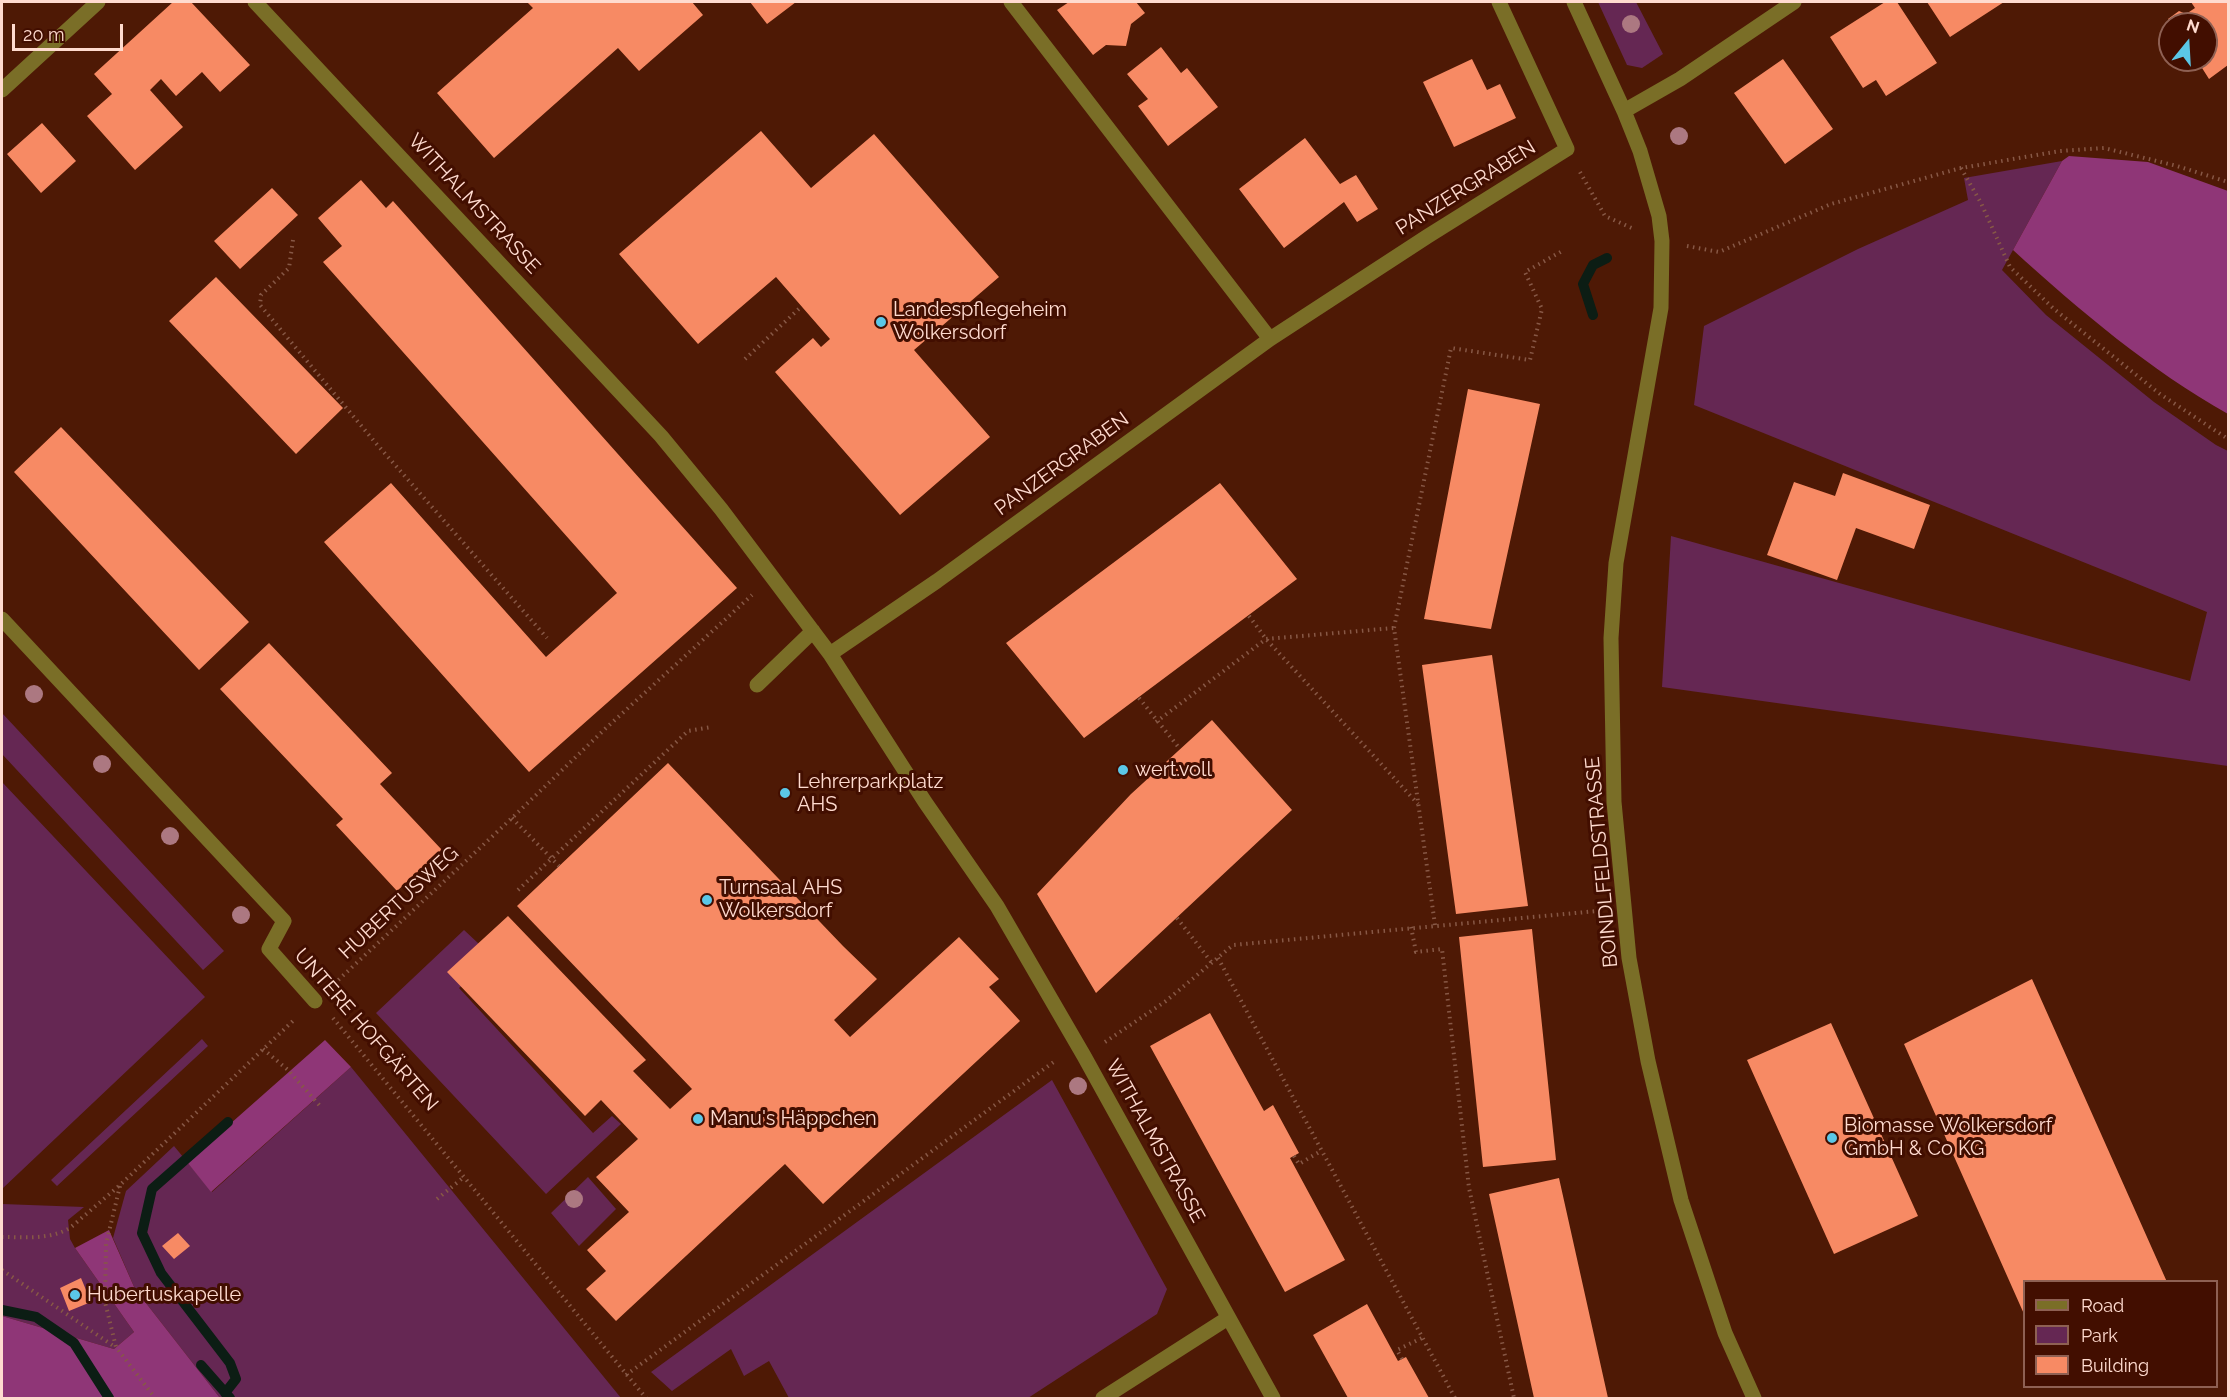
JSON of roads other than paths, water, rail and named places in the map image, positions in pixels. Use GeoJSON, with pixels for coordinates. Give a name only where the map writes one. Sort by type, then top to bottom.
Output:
{"type":"FeatureCollection","features":[{"type":"Feature","properties":{"kind":"street"},"geometry":{"type":"LineString","coordinates":[[2,90],[98,2]]}},
{"type":"Feature","properties":{"kind":"street","name":"WITHALMSTRASSE"},"geometry":{"type":"LineString","coordinates":[[255,2],[661,436],[721,510],[830,654],[925,802],[997,906],[1081,1050],[1273,1398]]}},
{"type":"Feature","properties":{"kind":"street"},"geometry":{"type":"LineString","coordinates":[[1011,2],[1270,339]]}},
{"type":"Feature","properties":{"kind":"street","name":"PANZERGRABEN"},"geometry":{"type":"LineString","coordinates":[[830,654],[937,581],[1270,339],[1567,149],[1499,2]]}},
{"type":"Feature","properties":{"kind":"street","name":"BOINDLFELDSTRASSE"},"geometry":{"type":"LineString","coordinates":[[1574,2],[1640,151],[1659,216],[1662,241],[1661,308],[1616,563],[1611,638],[1614,802],[1629,958],[1648,1061],[1681,1200],[1725,1333],[1754,1398]]}},
{"type":"Feature","properties":{"kind":"street"},"geometry":{"type":"LineString","coordinates":[[1624,111],[1680,79],[1794,2]]}},
{"type":"Feature","properties":{"kind":"street","name":"UNTERE HOFGÄRTEN"},"geometry":{"type":"LineString","coordinates":[[2,618],[284,921],[269,949],[315,1001]]}},
{"type":"Feature","properties":{"kind":"street"},"geometry":{"type":"LineString","coordinates":[[757,685],[813,631]]}},
{"type":"Feature","properties":{"kind":"street"},"geometry":{"type":"LineString","coordinates":[[1102,1398],[1228,1318]]}},
{"type":"Feature","properties":{"kind":"waterway"},"geometry":{"type":"LineString","coordinates":[[1593,315],[1583,284],[1593,265],[1607,258]]}},
{"type":"Feature","properties":{"kind":"waterway"},"geometry":{"type":"LineString","coordinates":[[225,1393],[236,1379],[230,1363],[161,1273],[142,1233],[152,1189],[228,1122]]}},
{"type":"Feature","properties":{"kind":"waterway"},"geometry":{"type":"LineString","coordinates":[[2,1310],[36,1317],[74,1343],[109,1398]]}},
{"type":"Feature","properties":{"kind":"waterway"},"geometry":{"type":"LineString","coordinates":[[201,1365],[230,1398]]}},
{"type":"Feature","properties":{"kind":"place","name":"Landespflegeheim Wolkersdorf"},"geometry":{"type":"Point","coordinates":[881,322]}},
{"type":"Feature","properties":{"kind":"place","name":"wert.voll"},"geometry":{"type":"Point","coordinates":[1123,770]}},
{"type":"Feature","properties":{"kind":"place","name":"Lehrerparkplatz AHS"},"geometry":{"type":"Point","coordinates":[785,793]}},
{"type":"Feature","properties":{"kind":"place","name":"Turnsaal AHS Wolkersdorf"},"geometry":{"type":"Point","coordinates":[707,900]}},
{"type":"Feature","properties":{"kind":"place","name":"Manu's Häppchen"},"geometry":{"type":"Point","coordinates":[698,1119]}},
{"type":"Feature","properties":{"kind":"place","name":"Biomasse Wolkersdorf GmbH & Co KG"},"geometry":{"type":"Point","coordinates":[1832,1138]}},
{"type":"Feature","properties":{"kind":"place","name":"Hubertuskapelle"},"geometry":{"type":"Point","coordinates":[75,1295]}}]}
